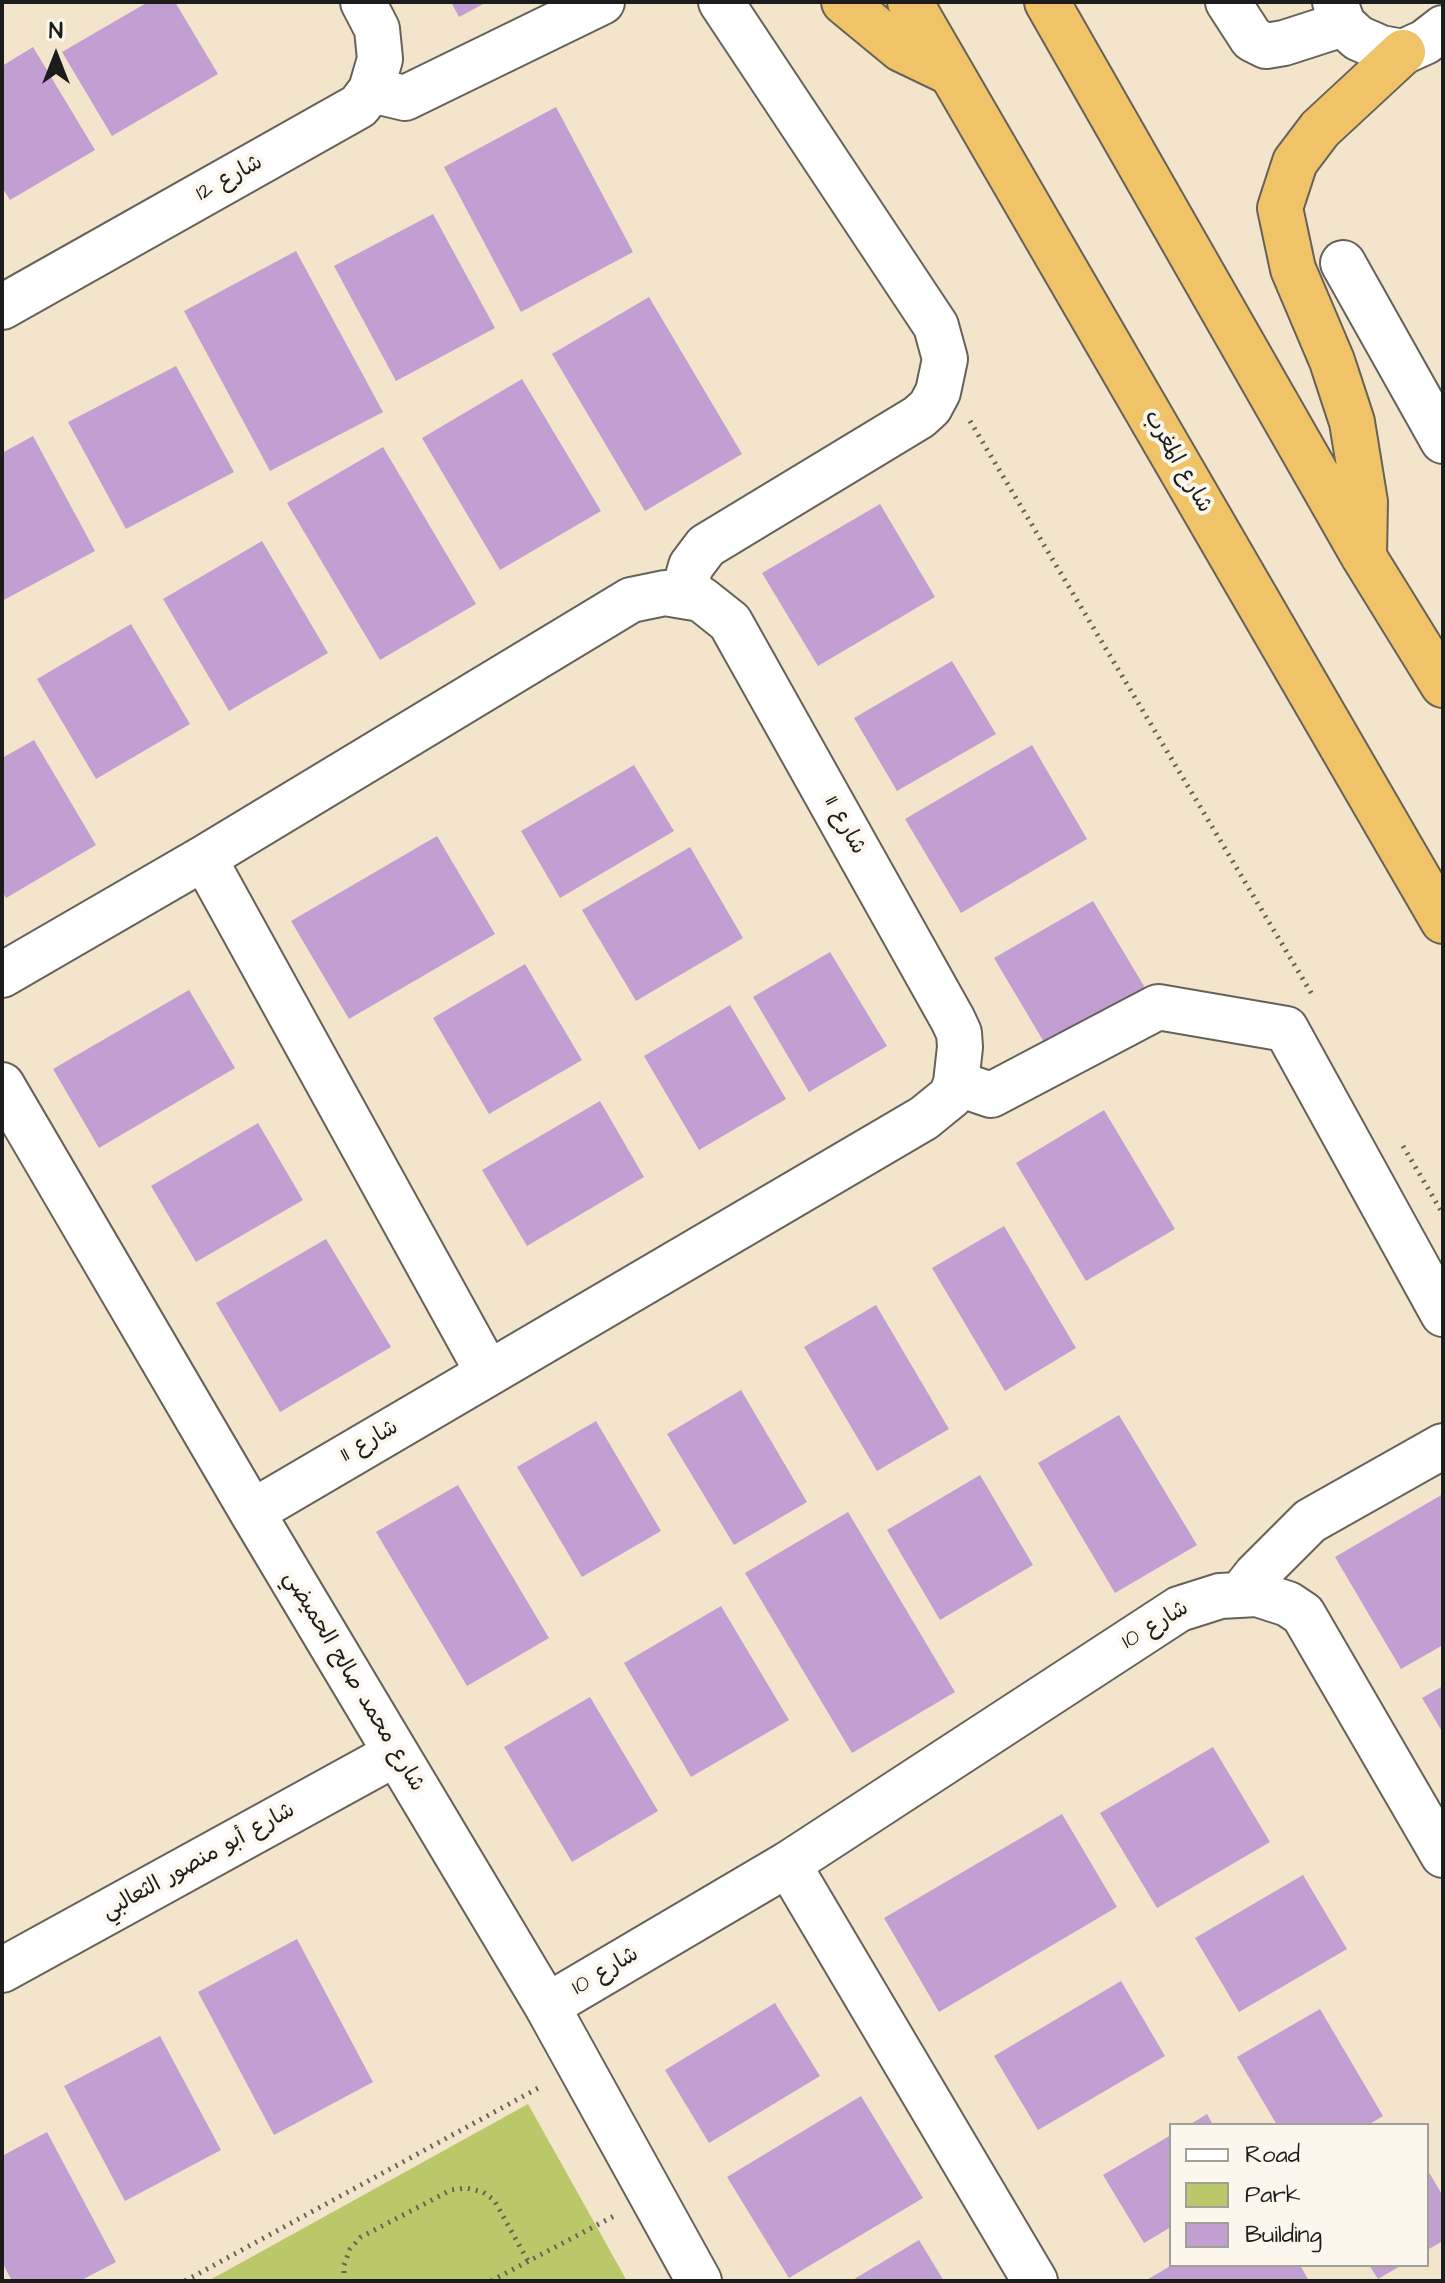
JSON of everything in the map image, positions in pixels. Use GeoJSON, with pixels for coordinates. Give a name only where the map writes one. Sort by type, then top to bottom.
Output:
{"type":"FeatureCollection","features":[{"type":"Feature","properties":{"kind":"highway"},"geometry":{"type":"LineString","coordinates":[[844,2],[901,49],[951,73]]}},
{"type":"Feature","properties":{"kind":"highway","name":"شارع المغرب"},"geometry":{"type":"LineString","coordinates":[[910,2],[1443,921]]}},
{"type":"Feature","properties":{"kind":"highway"},"geometry":{"type":"LineString","coordinates":[[1056,10],[1364,557],[1443,685]]}},
{"type":"Feature","properties":{"kind":"highway"},"geometry":{"type":"LineString","coordinates":[[1364,557],[1365,502],[1352,422],[1332,361],[1293,269],[1280,208],[1295,162],[1320,129],[1403,52]]}},
{"type":"Feature","properties":{"kind":"street"},"geometry":{"type":"LineString","coordinates":[[363,2],[373,18],[379,41],[380,59],[371,90],[405,98],[602,2]]}},
{"type":"Feature","properties":{"kind":"street"},"geometry":{"type":"LineString","coordinates":[[2,975],[204,858],[631,600],[665,593],[683,594],[691,566],[706,546],[919,417],[930,407],[938,392],[945,359],[936,326],[721,2]]}},
{"type":"Feature","properties":{"kind":"street"},"geometry":{"type":"LineString","coordinates":[[1228,2],[1252,39],[1266,46],[1284,43],[1339,13],[1358,38],[1381,48],[1403,52],[1425,42],[1443,28]]}},
{"type":"Feature","properties":{"kind":"street","name":"شارع 12"},"geometry":{"type":"LineString","coordinates":[[2,307],[359,106],[371,90]]}},
{"type":"Feature","properties":{"kind":"street"},"geometry":{"type":"LineString","coordinates":[[1343,263],[1443,441]]}},
{"type":"Feature","properties":{"kind":"street","name":"شارع 11"},"geometry":{"type":"LineString","coordinates":[[252,1512],[924,1118],[951,1096],[956,1083],[959,1033],[730,622],[701,599],[683,594]]}},
{"type":"Feature","properties":{"kind":"street"},"geometry":{"type":"LineString","coordinates":[[204,858],[488,1373]]}},
{"type":"Feature","properties":{"kind":"street"},"geometry":{"type":"LineString","coordinates":[[956,1083],[991,1095],[1158,1007],[1286,1029],[1443,1314]]}},
{"type":"Feature","properties":{"kind":"street","name":"شارع محمد صالح الحميضي"},"geometry":{"type":"LineString","coordinates":[[6,1101],[547,2006],[699,2281]]}},
{"type":"Feature","properties":{"kind":"street"},"geometry":{"type":"LineString","coordinates":[[1241,1594],[1310,1521],[1443,1446]]}},
{"type":"Feature","properties":{"kind":"street","name":"شارع 10"},"geometry":{"type":"LineString","coordinates":[[547,2006],[788,1864],[1179,1609],[1201,1600],[1241,1594],[1273,1598],[1303,1614],[1443,1855]]}},
{"type":"Feature","properties":{"kind":"street","name":"شارع أبو منصور الثعالبي"},"geometry":{"type":"LineString","coordinates":[[2,1970],[395,1754]]}},
{"type":"Feature","properties":{"kind":"street"},"geometry":{"type":"LineString","coordinates":[[788,1864],[1035,2281]]}},
{"type":"Feature","properties":{"kind":"path"},"geometry":{"type":"LineString","coordinates":[[943,375],[1320,1007]]}},
{"type":"Feature","properties":{"kind":"path"},"geometry":{"type":"LineString","coordinates":[[1402,1145],[1443,1214]]}},
{"type":"Feature","properties":{"kind":"path"},"geometry":{"type":"LineString","coordinates":[[185,2281],[580,2065]]}},
{"type":"Feature","properties":{"kind":"path"},"geometry":{"type":"LineString","coordinates":[[344,2281],[344,2265],[350,2249],[361,2237],[451,2190],[466,2188],[483,2192],[494,2200],[528,2261]]}},
{"type":"Feature","properties":{"kind":"path"},"geometry":{"type":"LineString","coordinates":[[491,2281],[502,2278],[528,2261],[651,2197]]}},
{"type":"Feature","properties":{"kind":"green space"},"geometry":{"type":"Polygon","coordinates":[[[528,2104],[627,2281],[208,2281],[528,2104]]]}},
{"type":"Feature","properties":{"kind":"building"},"geometry":{"type":"Polygon","coordinates":[[[148,2],[175,2],[218,74],[112,136],[62,52],[148,2]]]}},
{"type":"Feature","properties":{"kind":"building"},"geometry":{"type":"Polygon","coordinates":[[[451,2],[487,2],[459,17],[451,2]]]}},
{"type":"Feature","properties":{"kind":"building"},"geometry":{"type":"Polygon","coordinates":[[[33,47],[95,150],[10,200],[2,187],[2,66],[33,47]]]}},
{"type":"Feature","properties":{"kind":"building"},"geometry":{"type":"Polygon","coordinates":[[[556,107],[633,252],[521,312],[444,167],[556,107]]]}},
{"type":"Feature","properties":{"kind":"building"},"geometry":{"type":"Polygon","coordinates":[[[433,214],[495,328],[396,381],[334,266],[433,214]]]}},
{"type":"Feature","properties":{"kind":"building"},"geometry":{"type":"Polygon","coordinates":[[[296,251],[383,412],[270,471],[184,311],[296,251]]]}},
{"type":"Feature","properties":{"kind":"building"},"geometry":{"type":"Polygon","coordinates":[[[649,297],[742,454],[645,511],[552,354],[649,297]]]}},
{"type":"Feature","properties":{"kind":"building"},"geometry":{"type":"Polygon","coordinates":[[[176,366],[234,472],[126,529],[68,422],[176,366]]]}},
{"type":"Feature","properties":{"kind":"building"},"geometry":{"type":"Polygon","coordinates":[[[522,379],[601,511],[500,570],[422,438],[522,379]]]}},
{"type":"Feature","properties":{"kind":"building"},"geometry":{"type":"Polygon","coordinates":[[[33,436],[95,551],[2,601],[2,453],[33,436]]]}},
{"type":"Feature","properties":{"kind":"building"},"geometry":{"type":"Polygon","coordinates":[[[383,447],[476,604],[380,660],[287,503],[383,447]]]}},
{"type":"Feature","properties":{"kind":"building"},"geometry":{"type":"Polygon","coordinates":[[[880,504],[935,597],[818,666],[762,573],[880,504]]]}},
{"type":"Feature","properties":{"kind":"building"},"geometry":{"type":"Polygon","coordinates":[[[262,541],[328,653],[229,711],[163,599],[262,541]]]}},
{"type":"Feature","properties":{"kind":"building"},"geometry":{"type":"Polygon","coordinates":[[[131,624],[190,724],[96,779],[37,679],[131,624]]]}},
{"type":"Feature","properties":{"kind":"building"},"geometry":{"type":"Polygon","coordinates":[[[952,661],[996,734],[897,791],[854,718],[952,661]]]}},
{"type":"Feature","properties":{"kind":"building"},"geometry":{"type":"Polygon","coordinates":[[[34,740],[96,845],[6,898],[2,891],[2,758],[34,740]]]}},
{"type":"Feature","properties":{"kind":"building"},"geometry":{"type":"Polygon","coordinates":[[[1032,745],[1087,839],[961,913],[905,819],[1032,745]]]}},
{"type":"Feature","properties":{"kind":"building"},"geometry":{"type":"Polygon","coordinates":[[[634,765],[674,831],[560,898],[521,831],[634,765]]]}},
{"type":"Feature","properties":{"kind":"building"},"geometry":{"type":"Polygon","coordinates":[[[437,836],[495,934],[349,1019],[291,921],[437,836]]]}},
{"type":"Feature","properties":{"kind":"building"},"geometry":{"type":"Polygon","coordinates":[[[690,847],[743,938],[636,1001],[582,910],[690,847]]]}},
{"type":"Feature","properties":{"kind":"building"},"geometry":{"type":"Polygon","coordinates":[[[1093,901],[1153,1001],[1054,1059],[994,958],[1093,901]]]}},
{"type":"Feature","properties":{"kind":"building"},"geometry":{"type":"Polygon","coordinates":[[[830,952],[887,1046],[809,1092],[753,997],[830,952]]]}},
{"type":"Feature","properties":{"kind":"building"},"geometry":{"type":"Polygon","coordinates":[[[525,964],[582,1060],[489,1114],[433,1018],[525,964]]]}},
{"type":"Feature","properties":{"kind":"building"},"geometry":{"type":"Polygon","coordinates":[[[189,990],[235,1068],[99,1148],[53,1069],[189,990]]]}},
{"type":"Feature","properties":{"kind":"building"},"geometry":{"type":"Polygon","coordinates":[[[730,1005],[786,1099],[699,1150],[644,1056],[730,1005]]]}},
{"type":"Feature","properties":{"kind":"building"},"geometry":{"type":"Polygon","coordinates":[[[600,1101],[644,1177],[527,1246],[482,1170],[600,1101]]]}},
{"type":"Feature","properties":{"kind":"building"},"geometry":{"type":"Polygon","coordinates":[[[1104,1110],[1175,1229],[1086,1281],[1016,1163],[1104,1110]]]}},
{"type":"Feature","properties":{"kind":"building"},"geometry":{"type":"Polygon","coordinates":[[[258,1123],[303,1200],[196,1262],[151,1186],[258,1123]]]}},
{"type":"Feature","properties":{"kind":"building"},"geometry":{"type":"Polygon","coordinates":[[[1004,1226],[1076,1348],[1005,1391],[932,1268],[1004,1226]]]}},
{"type":"Feature","properties":{"kind":"building"},"geometry":{"type":"Polygon","coordinates":[[[326,1239],[391,1347],[280,1412],[216,1303],[326,1239]]]}},
{"type":"Feature","properties":{"kind":"building"},"geometry":{"type":"Polygon","coordinates":[[[876,1305],[949,1429],[877,1471],[804,1347],[876,1305]]]}},
{"type":"Feature","properties":{"kind":"building"},"geometry":{"type":"Polygon","coordinates":[[[741,1390],[807,1502],[734,1545],[667,1434],[741,1390]]]}},
{"type":"Feature","properties":{"kind":"building"},"geometry":{"type":"Polygon","coordinates":[[[1119,1415],[1197,1545],[1115,1593],[1038,1463],[1119,1415]]]}},
{"type":"Feature","properties":{"kind":"building"},"geometry":{"type":"Polygon","coordinates":[[[596,1421],[661,1531],[582,1577],[517,1467],[596,1421]]]}},
{"type":"Feature","properties":{"kind":"building"},"geometry":{"type":"Polygon","coordinates":[[[980,1475],[1033,1565],[940,1620],[887,1530],[980,1475]]]}},
{"type":"Feature","properties":{"kind":"building"},"geometry":{"type":"Polygon","coordinates":[[[458,1485],[549,1638],[467,1686],[376,1532],[458,1485]]]}},
{"type":"Feature","properties":{"kind":"building"},"geometry":{"type":"Polygon","coordinates":[[[1443,1494],[1443,1645],[1401,1669],[1335,1557],[1443,1494]]]}},
{"type":"Feature","properties":{"kind":"building"},"geometry":{"type":"Polygon","coordinates":[[[848,1512],[955,1692],[852,1753],[745,1573],[848,1512]]]}},
{"type":"Feature","properties":{"kind":"building"},"geometry":{"type":"Polygon","coordinates":[[[721,1606],[789,1720],[691,1777],[624,1663],[721,1606]]]}},
{"type":"Feature","properties":{"kind":"building"},"geometry":{"type":"Polygon","coordinates":[[[1443,1686],[1443,1733],[1422,1698],[1443,1686]]]}},
{"type":"Feature","properties":{"kind":"building"},"geometry":{"type":"Polygon","coordinates":[[[590,1697],[658,1811],[572,1862],[504,1747],[590,1697]]]}},
{"type":"Feature","properties":{"kind":"building"},"geometry":{"type":"Polygon","coordinates":[[[1213,1747],[1270,1842],[1157,1908],[1100,1813],[1213,1747]]]}},
{"type":"Feature","properties":{"kind":"building"},"geometry":{"type":"Polygon","coordinates":[[[1062,1814],[1117,1907],[939,2012],[884,1918],[1062,1814]]]}},
{"type":"Feature","properties":{"kind":"building"},"geometry":{"type":"Polygon","coordinates":[[[1303,1875],[1347,1949],[1239,2012],[1195,1938],[1303,1875]]]}},
{"type":"Feature","properties":{"kind":"building"},"geometry":{"type":"Polygon","coordinates":[[[297,1939],[373,2082],[274,2135],[198,1992],[297,1939]]]}},
{"type":"Feature","properties":{"kind":"building"},"geometry":{"type":"Polygon","coordinates":[[[1121,1981],[1165,2056],[1038,2130],[994,2056],[1121,1981]]]}},
{"type":"Feature","properties":{"kind":"building"},"geometry":{"type":"Polygon","coordinates":[[[775,2003],[820,2076],[709,2143],[665,2070],[775,2003]]]}},
{"type":"Feature","properties":{"kind":"building"},"geometry":{"type":"Polygon","coordinates":[[[1320,2009],[1383,2116],[1371,2123],[1276,2123],[1237,2057],[1320,2009]]]}},
{"type":"Feature","properties":{"kind":"building"},"geometry":{"type":"Polygon","coordinates":[[[160,2036],[221,2150],[125,2201],[64,2086],[160,2036]]]}},
{"type":"Feature","properties":{"kind":"building"},"geometry":{"type":"Polygon","coordinates":[[[861,2096],[923,2198],[789,2278],[727,2177],[861,2096]]]}},
{"type":"Feature","properties":{"kind":"building"},"geometry":{"type":"Polygon","coordinates":[[[1207,2114],[1212,2123],[1192,2123],[1207,2114]]]}},
{"type":"Feature","properties":{"kind":"building"},"geometry":{"type":"Polygon","coordinates":[[[47,2132],[116,2262],[80,2281],[12,2281],[2,2262],[2,2156],[47,2132]]]}},
{"type":"Feature","properties":{"kind":"building"},"geometry":{"type":"Polygon","coordinates":[[[1169,2136],[1169,2228],[1144,2243],[1103,2175],[1169,2136]]]}},
{"type":"Feature","properties":{"kind":"building"},"geometry":{"type":"Polygon","coordinates":[[[1429,2172],[1443,2196],[1443,2241],[1429,2249],[1429,2172]]]}},
{"type":"Feature","properties":{"kind":"building"},"geometry":{"type":"Polygon","coordinates":[[[919,2240],[944,2281],[851,2281],[919,2240]]]}},
{"type":"Feature","properties":{"kind":"building"},"geometry":{"type":"Polygon","coordinates":[[[1169,2267],[1301,2267],[1309,2281],[1145,2281],[1169,2267]]]}},
{"type":"Feature","properties":{"kind":"building"},"geometry":{"type":"Polygon","coordinates":[[[1370,2267],[1399,2267],[1378,2279],[1370,2267]]]}}]}
